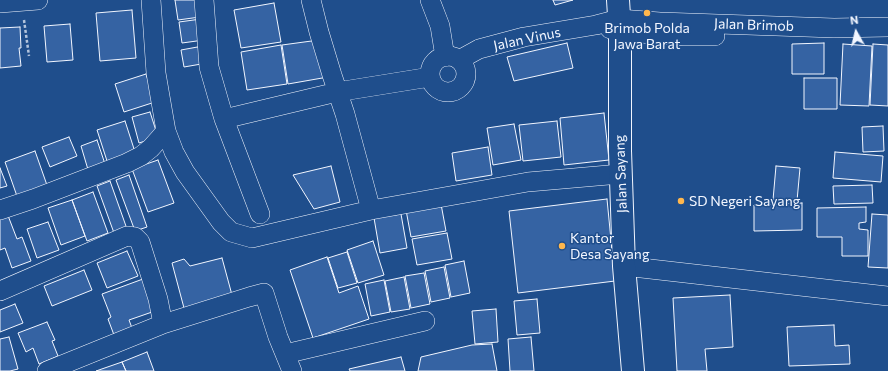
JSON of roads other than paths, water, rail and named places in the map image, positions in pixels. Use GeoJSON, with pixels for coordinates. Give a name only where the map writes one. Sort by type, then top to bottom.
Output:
{"type":"FeatureCollection","features":[{"type":"Feature","properties":{"kind":"main road","name":"Jalan Sayang"},"geometry":{"type":"LineString","coordinates":[[619,17],[620,174],[624,266],[633,371]]}},
{"type":"Feature","properties":{"kind":"street"},"geometry":{"type":"LineString","coordinates":[[151,0],[156,73],[166,131],[174,152],[185,172],[221,222],[231,232],[252,238],[371,210],[528,182],[620,174]]}},
{"type":"Feature","properties":{"kind":"street"},"geometry":{"type":"LineString","coordinates":[[204,0],[209,67],[224,119],[260,214]]}},
{"type":"Feature","properties":{"kind":"street"},"geometry":{"type":"LineString","coordinates":[[311,0],[319,32],[345,114],[371,210]]}},
{"type":"Feature","properties":{"kind":"street"},"geometry":{"type":"LineString","coordinates":[[430,0],[452,58]]}},
{"type":"Feature","properties":{"kind":"street"},"geometry":{"type":"LineString","coordinates":[[0,4],[30,1]]}},
{"type":"Feature","properties":{"kind":"street","name":"Jalan Vinus"},"geometry":{"type":"LineString","coordinates":[[452,58],[524,37],[596,25],[619,17]]}},
{"type":"Feature","properties":{"kind":"street","name":"Jalan Brimob"},"geometry":{"type":"LineString","coordinates":[[619,17],[660,22],[826,27],[888,27]]}},
{"type":"Feature","properties":{"kind":"street","name":"Jalan Brimob"},"geometry":{"type":"LineString","coordinates":[[619,17],[638,34],[834,38],[888,37]]}},
{"type":"Feature","properties":{"kind":"street"},"geometry":{"type":"LineString","coordinates":[[452,58],[464,65],[466,72],[465,79],[457,90],[443,92],[432,84],[430,70],[438,59],[452,58]]}},
{"type":"Feature","properties":{"kind":"street"},"geometry":{"type":"LineString","coordinates":[[224,119],[337,92],[430,77]]}},
{"type":"Feature","properties":{"kind":"street"},"geometry":{"type":"LineString","coordinates":[[0,210],[127,163],[141,156],[166,131]]}},
{"type":"Feature","properties":{"kind":"street"},"geometry":{"type":"LineString","coordinates":[[0,291],[127,236],[135,237],[140,242],[158,299],[163,324]]}},
{"type":"Feature","properties":{"kind":"street"},"geometry":{"type":"LineString","coordinates":[[624,266],[888,296]]}},
{"type":"Feature","properties":{"kind":"street"},"geometry":{"type":"LineString","coordinates":[[47,371],[163,324],[264,293],[278,337],[289,363],[425,321]]}},
{"type":"Feature","properties":{"kind":"place","name":"Brimob Polda Jawa Barat"},"geometry":{"type":"Point","coordinates":[647,13]}},
{"type":"Feature","properties":{"kind":"place","name":"SD Negeri Sayang"},"geometry":{"type":"Point","coordinates":[681,201]}},
{"type":"Feature","properties":{"kind":"place","name":"Kantor Desa Sayang"},"geometry":{"type":"Point","coordinates":[562,246]}}]}
